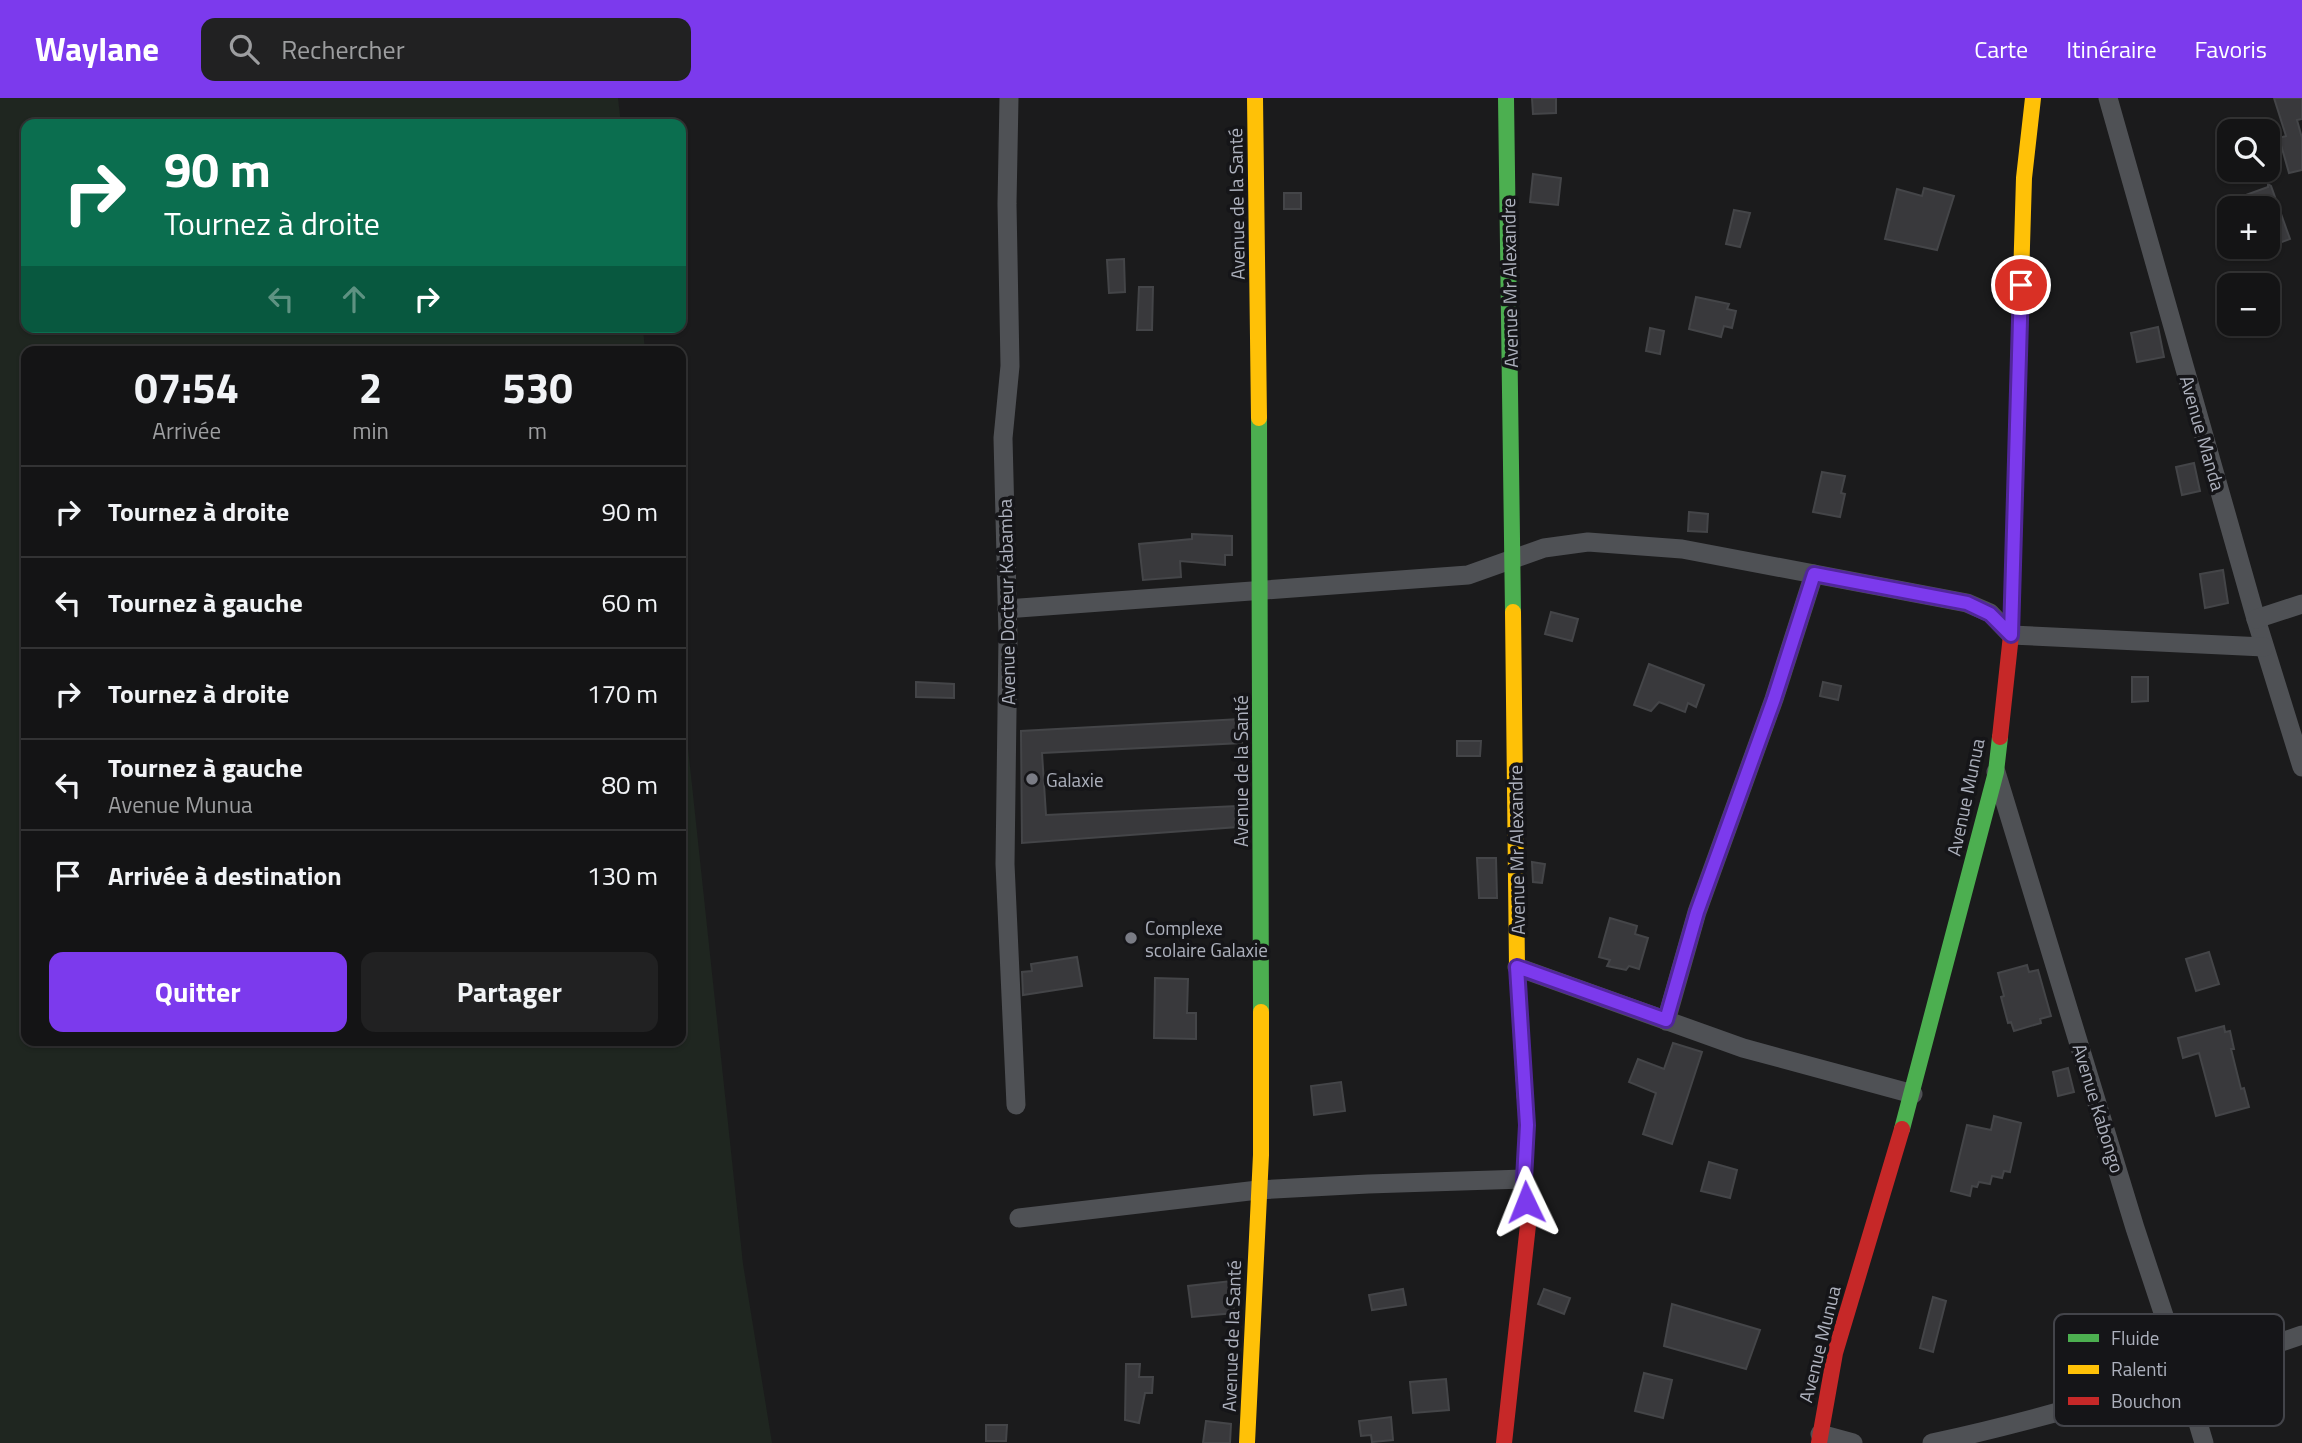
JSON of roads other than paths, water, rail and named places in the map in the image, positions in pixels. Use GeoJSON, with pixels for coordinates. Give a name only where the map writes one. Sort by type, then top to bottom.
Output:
{"type":"FeatureCollection","features":[{"type":"Feature","properties":{"kind":"street","name":"Avenue Docteur Kabamba"},"geometry":{"type":"LineString","coordinates":[[1009,98],[1007,204],[1010,366],[1003,438],[1007,609],[1005,864],[1016,1105]]}},
{"type":"Feature","properties":{"kind":"street","name":"Avenue de la Santé"},"geometry":{"type":"LineString","coordinates":[[1247,1443],[1261,1155],[1261,590],[1255,98]]}},
{"type":"Feature","properties":{"kind":"street","name":"Avenue Mr Alexandre"},"geometry":{"type":"LineString","coordinates":[[1504,1443],[1528,1225],[1524,1179],[1527,1125],[1517,967],[1506,98]]}},
{"type":"Feature","properties":{"kind":"street","name":"Avenue Munua"},"geometry":{"type":"LineString","coordinates":[[1819,1438],[1835,1353],[1913,1094],[1996,772],[2011,635],[2024,178],[2033,98]]}},
{"type":"Feature","properties":{"kind":"street","name":"Avenue Manda"},"geometry":{"type":"LineString","coordinates":[[2108,98],[2264,647],[2302,766]]}},
{"type":"Feature","properties":{"kind":"street"},"geometry":{"type":"LineString","coordinates":[[1007,609],[1468,575],[1544,548],[1588,542],[1615,542],[1682,549],[1967,603],[1990,614],[2011,635],[2264,647]]}},
{"type":"Feature","properties":{"kind":"street"},"geometry":{"type":"LineString","coordinates":[[1666,1020],[1697,912],[1774,699],[1814,574]]}},
{"type":"Feature","properties":{"kind":"street"},"geometry":{"type":"LineString","coordinates":[[2256,619],[2302,604]]}},
{"type":"Feature","properties":{"kind":"street","name":"Avenue Kabongo"},"geometry":{"type":"LineString","coordinates":[[1996,772],[2163,1314]]}},
{"type":"Feature","properties":{"kind":"street"},"geometry":{"type":"LineString","coordinates":[[1517,967],[1755,1052],[1913,1094]]}},
{"type":"Feature","properties":{"kind":"street"},"geometry":{"type":"LineString","coordinates":[[1019,1218],[1258,1190],[1524,1179]]}},
{"type":"Feature","properties":{"kind":"street"},"geometry":{"type":"LineString","coordinates":[[2284,1341],[2302,1335]]}},
{"type":"Feature","properties":{"kind":"street"},"geometry":{"type":"LineString","coordinates":[[1932,1443],[2054,1413]]}},
{"type":"Feature","properties":{"kind":"street","name":"Avenue Kabongo"},"geometry":{"type":"LineString","coordinates":[[2199,1426],[2204,1443]]}},
{"type":"Feature","properties":{"kind":"street"},"geometry":{"type":"LineString","coordinates":[[1819,1438],[1853,1443]]}},
{"type":"Feature","properties":{"kind":"place","name":"Galaxie"},"geometry":{"type":"Point","coordinates":[1032,779]}},
{"type":"Feature","properties":{"kind":"place","name":"Complexe scolaire Galaxie"},"geometry":{"type":"Point","coordinates":[1131,938]}}]}
